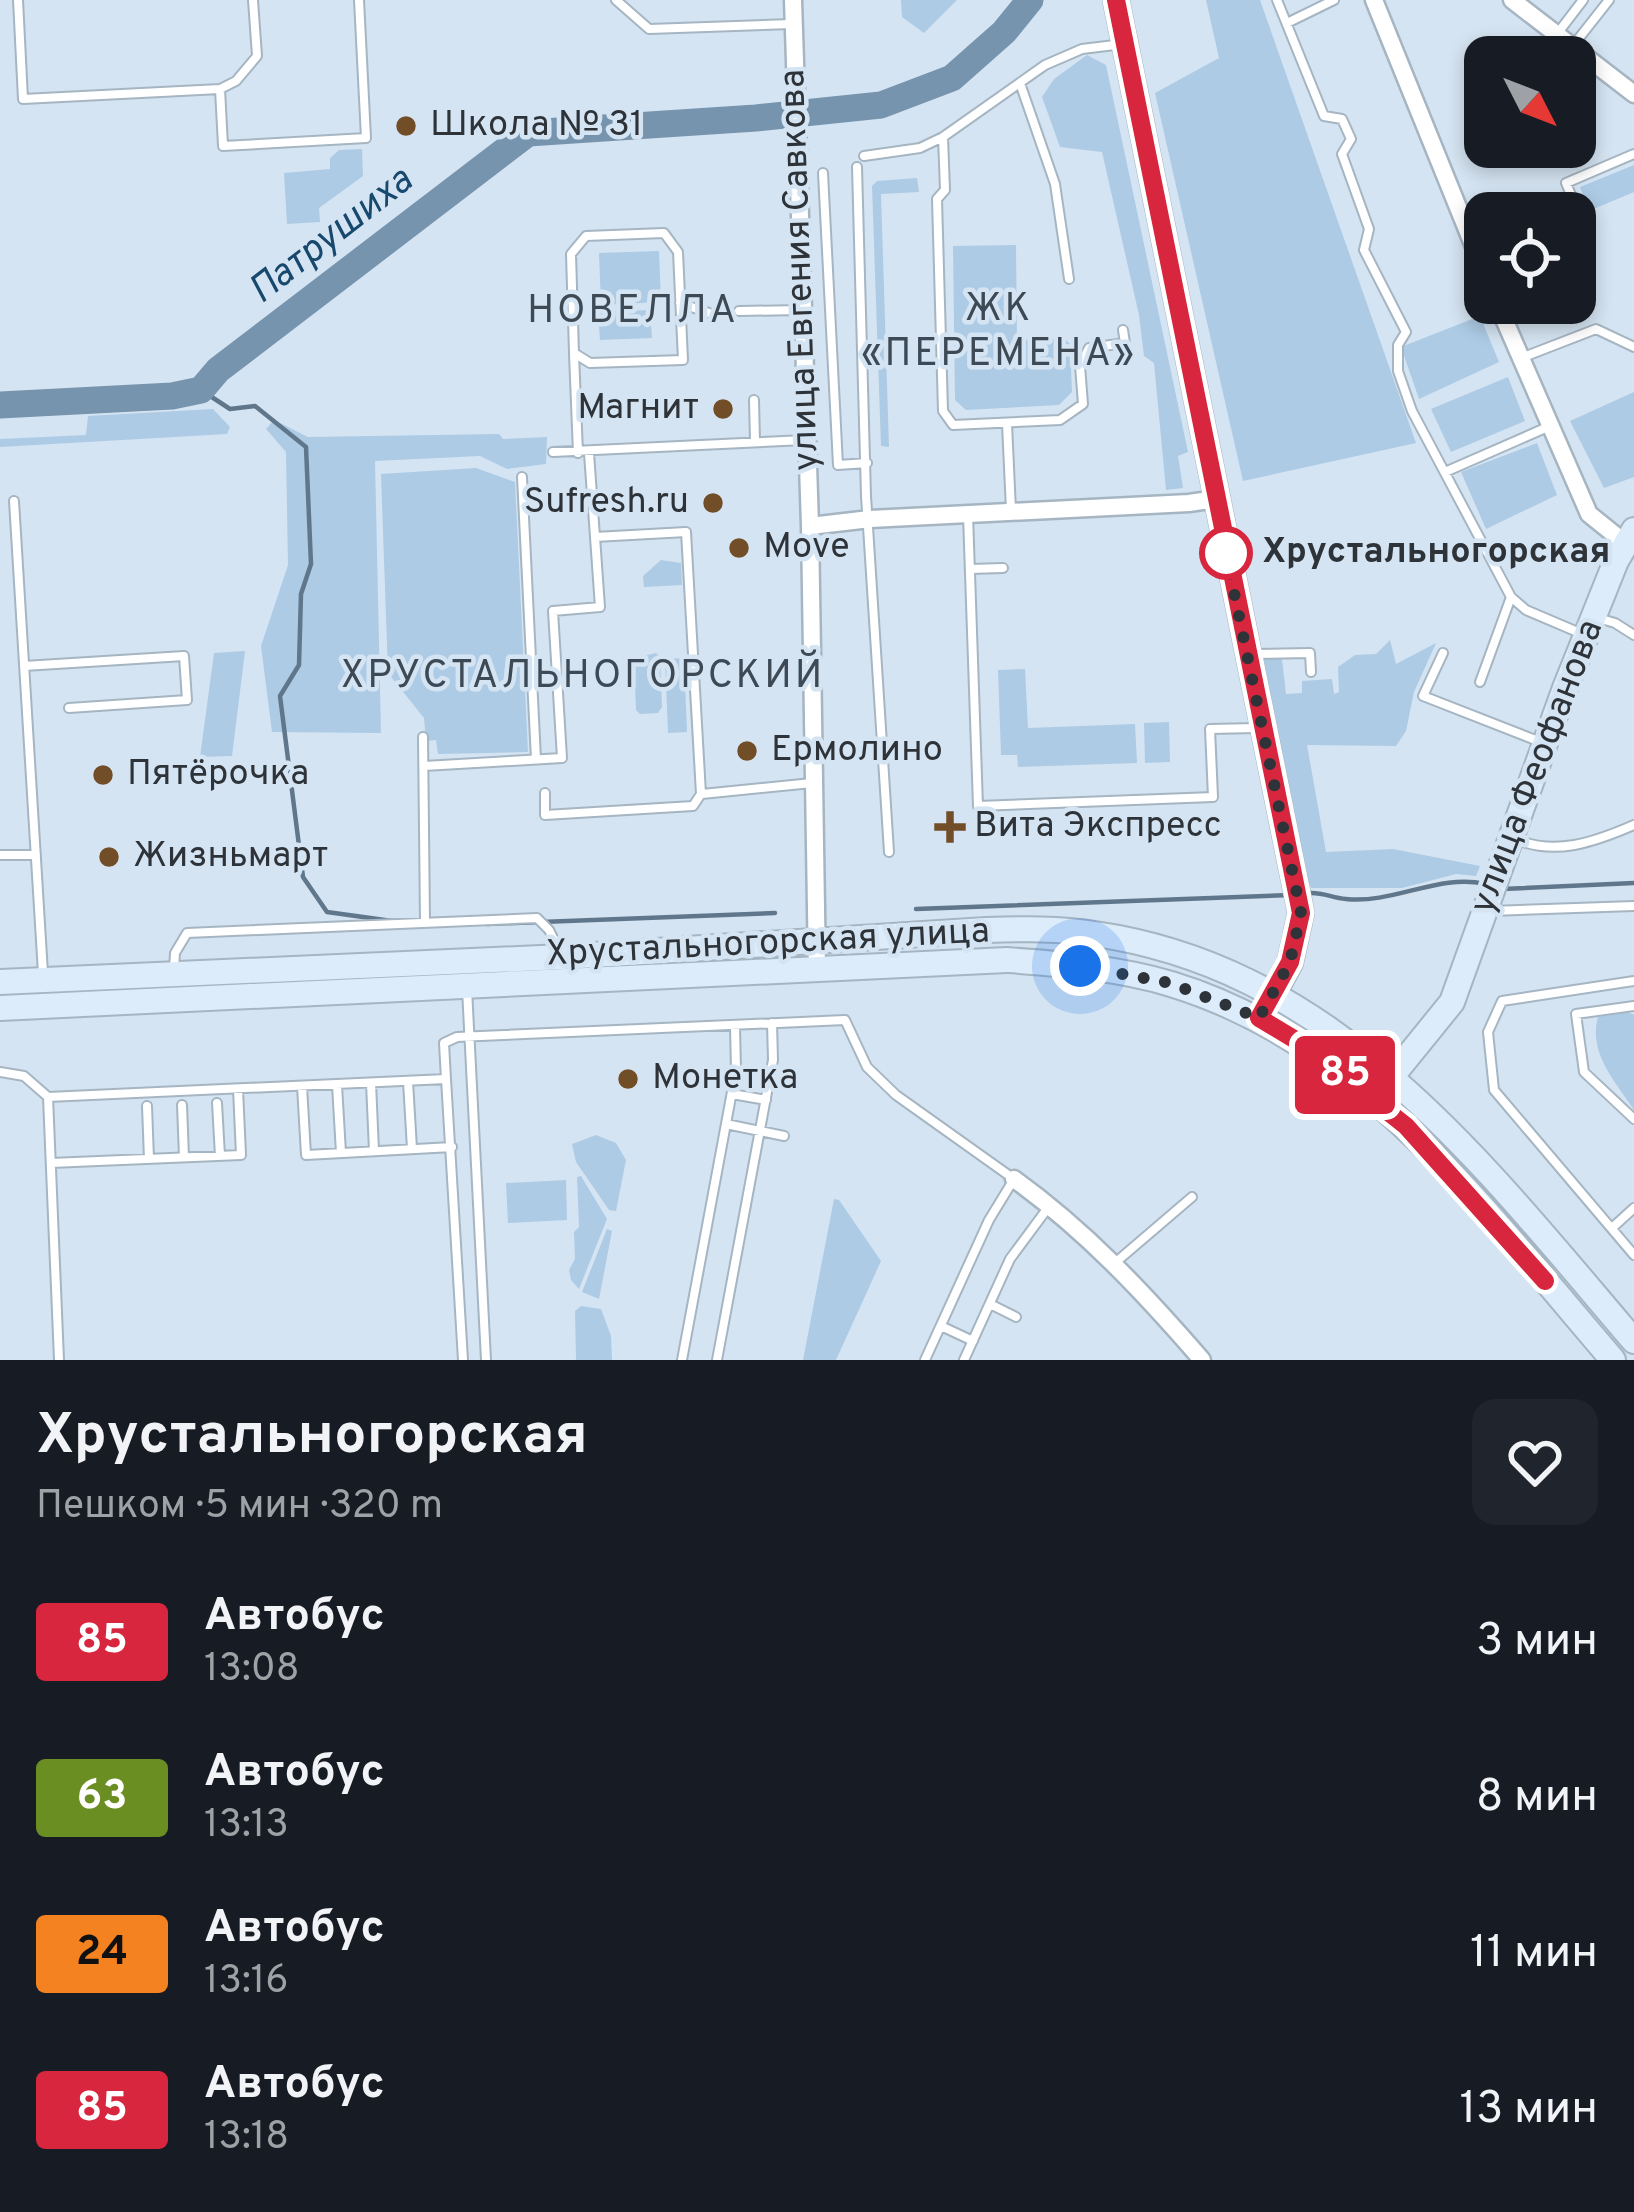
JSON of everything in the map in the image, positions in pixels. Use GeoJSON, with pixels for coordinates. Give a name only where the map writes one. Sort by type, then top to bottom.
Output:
{"type":"FeatureCollection","features":[{"type":"Feature","properties":{"kind":"street","name":"улица Евгения Савкова"},"geometry":{"type":"LineString","coordinates":[[793,0],[810,526],[817,972]]}},
{"type":"Feature","properties":{"kind":"street"},"geometry":{"type":"LineString","coordinates":[[1116,0],[1301,913],[1290,962],[1259,1018]]}},
{"type":"Feature","properties":{"kind":"street"},"geometry":{"type":"LineString","coordinates":[[1374,0],[1464,199]]}},
{"type":"Feature","properties":{"kind":"street"},"geometry":{"type":"LineString","coordinates":[[1512,0],[1556,35]]}},
{"type":"Feature","properties":{"kind":"street"},"geometry":{"type":"LineString","coordinates":[[1596,67],[1634,94]]}},
{"type":"Feature","properties":{"kind":"street","name":"улица Феофанова"},"geometry":{"type":"LineString","coordinates":[[1375,1097],[1452,1002],[1545,744],[1627,549],[1588,514],[1506,324]]}},
{"type":"Feature","properties":{"kind":"street"},"geometry":{"type":"LineString","coordinates":[[810,526],[1216,499]]}},
{"type":"Feature","properties":{"kind":"street","name":"Хрустальногорская улица"},"geometry":{"type":"LineString","coordinates":[[0,1008],[44,1007],[392,964],[986,930],[1097,934],[1186,955],[1312,1015],[1393,1077],[1453,1134],[1634,1341]]}},
{"type":"Feature","properties":{"kind":"street","name":"Хрустальногорская улица"},"geometry":{"type":"LineString","coordinates":[[0,982],[173,976],[394,991],[1007,960],[1080,966],[1170,983],[1259,1018],[1375,1097],[1445,1167],[1612,1360]]}},
{"type":"Feature","properties":{"kind":"street"},"geometry":{"type":"LineString","coordinates":[[392,964],[383,975],[394,991]]}},
{"type":"Feature","properties":{"kind":"street"},"geometry":{"type":"LineString","coordinates":[[1014,1179],[1115,1263],[1202,1360]]}},
{"type":"Feature","properties":{"kind":"lane"},"geometry":{"type":"LineString","coordinates":[[18,0],[23,99],[220,89],[236,81],[256,56],[253,0]]}},
{"type":"Feature","properties":{"kind":"lane"},"geometry":{"type":"LineString","coordinates":[[220,89],[223,146],[367,138],[359,0]]}},
{"type":"Feature","properties":{"kind":"lane"},"geometry":{"type":"LineString","coordinates":[[616,0],[649,28],[793,24]]}},
{"type":"Feature","properties":{"kind":"lane"},"geometry":{"type":"LineString","coordinates":[[1277,0],[1324,116],[1342,119],[1351,139],[1342,154],[1369,229],[1364,250],[1406,332],[1398,345],[1398,371],[1412,412],[1510,597],[1526,610],[1591,627],[1615,623],[1634,635]]}},
{"type":"Feature","properties":{"kind":"lane"},"geometry":{"type":"LineString","coordinates":[[1287,23],[1334,0]]}},
{"type":"Feature","properties":{"kind":"lane"},"geometry":{"type":"LineString","coordinates":[[1556,35],[1582,0]]}},
{"type":"Feature","properties":{"kind":"lane"},"geometry":{"type":"LineString","coordinates":[[1581,36],[1609,0]]}},
{"type":"Feature","properties":{"kind":"lane"},"geometry":{"type":"LineString","coordinates":[[864,156],[920,148],[1021,86],[1045,65],[1082,49],[1125,44]]}},
{"type":"Feature","properties":{"kind":"lane"},"geometry":{"type":"LineString","coordinates":[[1021,86],[1054,184],[1070,279]]}},
{"type":"Feature","properties":{"kind":"lane"},"geometry":{"type":"LineString","coordinates":[[943,137],[946,190],[937,199],[943,412],[953,424],[1060,420],[1083,404],[1080,366],[1089,348],[1125,343],[1123,330]]}},
{"type":"Feature","properties":{"kind":"lane"},"geometry":{"type":"LineString","coordinates":[[1570,192],[1566,183],[1634,154]]}},
{"type":"Feature","properties":{"kind":"lane"},"geometry":{"type":"LineString","coordinates":[[856,167],[867,463],[890,852]]}},
{"type":"Feature","properties":{"kind":"lane"},"geometry":{"type":"LineString","coordinates":[[824,173],[838,465],[867,463]]}},
{"type":"Feature","properties":{"kind":"lane"},"geometry":{"type":"LineString","coordinates":[[574,352],[590,363],[683,360],[678,252],[664,233],[586,236],[571,254],[574,352],[578,453]]}},
{"type":"Feature","properties":{"kind":"lane"},"geometry":{"type":"LineString","coordinates":[[680,303],[709,313]]}},
{"type":"Feature","properties":{"kind":"lane"},"geometry":{"type":"LineString","coordinates":[[739,311],[802,310]]}},
{"type":"Feature","properties":{"kind":"lane"},"geometry":{"type":"LineString","coordinates":[[1520,358],[1596,328],[1634,347]]}},
{"type":"Feature","properties":{"kind":"lane"},"geometry":{"type":"LineString","coordinates":[[754,400],[755,441]]}},
{"type":"Feature","properties":{"kind":"lane"},"geometry":{"type":"LineString","coordinates":[[1007,424],[1011,512]]}},
{"type":"Feature","properties":{"kind":"lane"},"geometry":{"type":"LineString","coordinates":[[1444,472],[1551,426]]}},
{"type":"Feature","properties":{"kind":"lane"},"geometry":{"type":"LineString","coordinates":[[554,452],[806,440]]}},
{"type":"Feature","properties":{"kind":"lane"},"geometry":{"type":"LineString","coordinates":[[424,766],[562,758],[553,611],[600,607],[590,453]]}},
{"type":"Feature","properties":{"kind":"lane"},"geometry":{"type":"LineString","coordinates":[[522,477],[536,759]]}},
{"type":"Feature","properties":{"kind":"lane"},"geometry":{"type":"LineString","coordinates":[[14,501],[43,981]]}},
{"type":"Feature","properties":{"kind":"lane"},"geometry":{"type":"LineString","coordinates":[[968,514],[978,806],[1213,797],[1210,729],[1262,728]]}},
{"type":"Feature","properties":{"kind":"lane"},"geometry":{"type":"LineString","coordinates":[[545,793],[545,815],[693,806],[701,794],[686,532],[595,537]]}},
{"type":"Feature","properties":{"kind":"lane"},"geometry":{"type":"LineString","coordinates":[[970,569],[1003,568]]}},
{"type":"Feature","properties":{"kind":"lane"},"geometry":{"type":"LineString","coordinates":[[1480,682],[1510,597]]}},
{"type":"Feature","properties":{"kind":"lane"},"geometry":{"type":"LineString","coordinates":[[1248,655],[1310,653],[1311,672]]}},
{"type":"Feature","properties":{"kind":"lane"},"geometry":{"type":"LineString","coordinates":[[1443,653],[1423,696],[1545,744]]}},
{"type":"Feature","properties":{"kind":"lane"},"geometry":{"type":"LineString","coordinates":[[24,666],[184,656],[187,700],[69,708]]}},
{"type":"Feature","properties":{"kind":"lane"},"geometry":{"type":"LineString","coordinates":[[423,737],[425,922]]}},
{"type":"Feature","properties":{"kind":"lane"},"geometry":{"type":"LineString","coordinates":[[701,794],[813,782]]}},
{"type":"Feature","properties":{"kind":"lane"},"geometry":{"type":"LineString","coordinates":[[1507,848],[1525,844],[1564,849],[1634,825]]}},
{"type":"Feature","properties":{"kind":"lane"},"geometry":{"type":"LineString","coordinates":[[0,855],[36,855]]}},
{"type":"Feature","properties":{"kind":"lane"},"geometry":{"type":"LineString","coordinates":[[1486,904],[1634,906]]}},
{"type":"Feature","properties":{"kind":"lane"},"geometry":{"type":"LineString","coordinates":[[173,976],[175,953],[187,933],[537,918],[562,956]]}},
{"type":"Feature","properties":{"kind":"lane"},"geometry":{"type":"LineString","coordinates":[[1634,981],[1502,1001],[1488,1032],[1494,1090],[1634,1255]]}},
{"type":"Feature","properties":{"kind":"lane"},"geometry":{"type":"LineString","coordinates":[[467,988],[486,1360]]}},
{"type":"Feature","properties":{"kind":"lane"},"geometry":{"type":"LineString","coordinates":[[1634,1006],[1576,1014],[1584,1072],[1634,1120]]}},
{"type":"Feature","properties":{"kind":"lane"},"geometry":{"type":"LineString","coordinates":[[463,1360],[444,1043],[469,1036],[845,1020],[867,1067],[881,1081],[1014,1179],[989,1220],[925,1360]]}},
{"type":"Feature","properties":{"kind":"lane"},"geometry":{"type":"LineString","coordinates":[[717,1360],[773,1060],[772,1023]]}},
{"type":"Feature","properties":{"kind":"lane"},"geometry":{"type":"LineString","coordinates":[[682,1360],[732,1094],[738,1054],[735,1027]]}},
{"type":"Feature","properties":{"kind":"lane"},"geometry":{"type":"LineString","coordinates":[[0,1072],[24,1076],[48,1097],[446,1079]]}},
{"type":"Feature","properties":{"kind":"lane"},"geometry":{"type":"LineString","coordinates":[[408,1081],[412,1149]]}},
{"type":"Feature","properties":{"kind":"lane"},"geometry":{"type":"LineString","coordinates":[[370,1083],[374,1151]]}},
{"type":"Feature","properties":{"kind":"lane"},"geometry":{"type":"LineString","coordinates":[[337,1084],[341,1154]]}},
{"type":"Feature","properties":{"kind":"lane"},"geometry":{"type":"LineString","coordinates":[[302,1086],[306,1155],[452,1147]]}},
{"type":"Feature","properties":{"kind":"lane"},"geometry":{"type":"LineString","coordinates":[[51,1163],[241,1155],[238,1089]]}},
{"type":"Feature","properties":{"kind":"lane"},"geometry":{"type":"LineString","coordinates":[[732,1094],[766,1100]]}},
{"type":"Feature","properties":{"kind":"lane"},"geometry":{"type":"LineString","coordinates":[[48,1097],[58,1360]]}},
{"type":"Feature","properties":{"kind":"lane"},"geometry":{"type":"LineString","coordinates":[[217,1103],[220,1156]]}},
{"type":"Feature","properties":{"kind":"lane"},"geometry":{"type":"LineString","coordinates":[[182,1105],[184,1157]]}},
{"type":"Feature","properties":{"kind":"lane"},"geometry":{"type":"LineString","coordinates":[[148,1106],[149,1159]]}},
{"type":"Feature","properties":{"kind":"lane"},"geometry":{"type":"LineString","coordinates":[[726,1124],[784,1136]]}},
{"type":"Feature","properties":{"kind":"lane"},"geometry":{"type":"LineString","coordinates":[[1115,1263],[1192,1197]]}},
{"type":"Feature","properties":{"kind":"lane"},"geometry":{"type":"LineString","coordinates":[[964,1360],[1010,1259],[1050,1205]]}},
{"type":"Feature","properties":{"kind":"lane"},"geometry":{"type":"LineString","coordinates":[[1612,1228],[1634,1208]]}},
{"type":"Feature","properties":{"kind":"lane"},"geometry":{"type":"LineString","coordinates":[[990,1304],[1016,1317]]}},
{"type":"Feature","properties":{"kind":"lane"},"geometry":{"type":"LineString","coordinates":[[941,1326],[973,1341]]}},
{"type":"Feature","properties":{"kind":"shaded area"},"geometry":{"type":"Polygon","coordinates":[[[901,0],[957,0],[924,33],[902,17],[901,0]]]}},
{"type":"Feature","properties":{"kind":"shaded area"},"geometry":{"type":"Polygon","coordinates":[[[1206,0],[1260,0],[1416,443],[1243,481],[1155,93],[1219,58],[1206,0]]]}},
{"type":"Feature","properties":{"kind":"shaded area"},"geometry":{"type":"Polygon","coordinates":[[[1087,55],[1106,65],[1188,452],[1178,456],[1183,488],[1166,490],[1154,363],[1144,356],[1102,152],[1060,147],[1042,97],[1054,79],[1087,55]]]}},
{"type":"Feature","properties":{"kind":"shaded area"},"geometry":{"type":"Polygon","coordinates":[[[362,149],[363,176],[319,208],[320,222],[287,224],[284,173],[330,169],[330,158],[339,150],[362,149]]]}},
{"type":"Feature","properties":{"kind":"shaded area"},"geometry":{"type":"Polygon","coordinates":[[[1634,165],[1634,192],[1596,208],[1596,192],[1582,192],[1580,187],[1634,165]]]}},
{"type":"Feature","properties":{"kind":"shaded area"},"geometry":{"type":"Polygon","coordinates":[[[917,178],[919,192],[881,194],[889,447],[881,446],[872,186],[877,181],[917,178]]]}},
{"type":"Feature","properties":{"kind":"shaded area"},"geometry":{"type":"Polygon","coordinates":[[[1016,245],[1017,340],[1064,338],[1070,344],[1072,392],[1059,405],[966,410],[955,400],[953,246],[1016,245]]]}},
{"type":"Feature","properties":{"kind":"shaded area"},"geometry":{"type":"Polygon","coordinates":[[[659,251],[661,302],[601,305],[599,253],[659,251]]]}},
{"type":"Feature","properties":{"kind":"shaded area"},"geometry":{"type":"Polygon","coordinates":[[[650,310],[652,338],[600,340],[598,312],[650,310]]]}},
{"type":"Feature","properties":{"kind":"shaded area"},"geometry":{"type":"Polygon","coordinates":[[[1464,322],[1483,324],[1499,362],[1419,399],[1401,347],[1464,322]]]}},
{"type":"Feature","properties":{"kind":"shaded area"},"geometry":{"type":"Polygon","coordinates":[[[1508,377],[1525,421],[1451,452],[1431,409],[1508,377]]]}},
{"type":"Feature","properties":{"kind":"shaded area"},"geometry":{"type":"Polygon","coordinates":[[[1634,392],[1634,477],[1604,488],[1570,421],[1634,392]]]}},
{"type":"Feature","properties":{"kind":"shaded area"},"geometry":{"type":"Polygon","coordinates":[[[213,409],[230,427],[227,434],[0,447],[0,439],[86,435],[88,416],[213,409]]]}},
{"type":"Feature","properties":{"kind":"shaded area"},"geometry":{"type":"Polygon","coordinates":[[[274,420],[308,437],[547,437],[546,464],[507,469],[480,456],[375,461],[381,733],[272,732],[261,646],[288,565],[286,452],[266,429],[274,420]]]}},
{"type":"Feature","properties":{"kind":"shaded area"},"geometry":{"type":"Polygon","coordinates":[[[1537,443],[1557,495],[1486,529],[1461,472],[1537,443]]]}},
{"type":"Feature","properties":{"kind":"shaded area"},"geometry":{"type":"Polygon","coordinates":[[[476,468],[515,482],[528,752],[438,754],[436,740],[426,741],[424,718],[388,673],[381,474],[476,468]]]}},
{"type":"Feature","properties":{"kind":"shaded area"},"geometry":{"type":"Polygon","coordinates":[[[661,560],[681,563],[682,585],[644,587],[643,576],[661,560]]]}},
{"type":"Feature","properties":{"kind":"shaded area"},"geometry":{"type":"Polygon","coordinates":[[[1390,640],[1396,664],[1436,643],[1414,692],[1406,731],[1396,746],[1307,745],[1326,852],[1393,849],[1480,866],[1476,876],[1456,874],[1402,888],[1311,888],[1260,663],[1264,657],[1282,659],[1286,694],[1302,693],[1302,681],[1332,679],[1334,694],[1339,692],[1338,667],[1355,655],[1376,654],[1390,640]]]}},
{"type":"Feature","properties":{"kind":"shaded area"},"geometry":{"type":"Polygon","coordinates":[[[245,651],[232,756],[200,757],[214,653],[245,651]]]}},
{"type":"Feature","properties":{"kind":"shaded area"},"geometry":{"type":"Polygon","coordinates":[[[656,653],[662,707],[658,713],[640,714],[634,658],[656,653]]]}},
{"type":"Feature","properties":{"kind":"shaded area"},"geometry":{"type":"Polygon","coordinates":[[[684,658],[687,732],[668,733],[665,659],[684,658]]]}},
{"type":"Feature","properties":{"kind":"shaded area"},"geometry":{"type":"Polygon","coordinates":[[[1025,669],[1028,728],[1135,724],[1137,763],[1018,767],[1017,755],[1001,755],[998,670],[1025,669]]]}},
{"type":"Feature","properties":{"kind":"shaded area"},"geometry":{"type":"Polygon","coordinates":[[[1169,722],[1170,762],[1145,763],[1144,723],[1169,722]]]}},
{"type":"Feature","properties":{"kind":"shaded area"},"geometry":{"type":"Polygon","coordinates":[[[1634,1015],[1634,1110],[1605,1066],[1596,1030],[1598,1017],[1634,1015]]]}},
{"type":"Feature","properties":{"kind":"shaded area"},"geometry":{"type":"Polygon","coordinates":[[[596,1135],[616,1143],[626,1160],[616,1211],[609,1210],[576,1162],[572,1144],[596,1135]]]}},
{"type":"Feature","properties":{"kind":"shaded area"},"geometry":{"type":"Polygon","coordinates":[[[581,1176],[607,1219],[579,1289],[569,1270],[575,1259],[577,1177],[581,1176]]]}},
{"type":"Feature","properties":{"kind":"shaded area"},"geometry":{"type":"Polygon","coordinates":[[[566,1180],[567,1220],[508,1223],[506,1183],[566,1180]]]}},
{"type":"Feature","properties":{"kind":"shaded area"},"geometry":{"type":"Polygon","coordinates":[[[834,1199],[881,1261],[836,1360],[803,1360],[834,1199]]]}},
{"type":"Feature","properties":{"kind":"shaded area"},"geometry":{"type":"Polygon","coordinates":[[[607,1229],[612,1231],[599,1299],[582,1292],[607,1229]]]}},
{"type":"Feature","properties":{"kind":"shaded area"},"geometry":{"type":"Polygon","coordinates":[[[581,1306],[601,1309],[611,1336],[612,1360],[576,1360],[575,1311],[581,1306]]]}},
{"type":"Feature","properties":{"kind":"waterway","name":"Патрушиха"},"geometry":{"type":"LineString","coordinates":[[0,405],[172,396],[201,390],[218,370],[528,133],[881,105],[952,78],[1004,32],[1030,0]]}},
{"type":"Feature","properties":{"kind":"waterway"},"geometry":{"type":"LineString","coordinates":[[201,390],[230,409],[255,406],[306,447],[311,564],[301,594],[299,665],[280,696],[303,877],[327,912],[392,921]]}},
{"type":"Feature","properties":{"kind":"waterway"},"geometry":{"type":"LineString","coordinates":[[1309,893],[1364,899],[1451,882],[1485,884]]}},
{"type":"Feature","properties":{"kind":"waterway"},"geometry":{"type":"LineString","coordinates":[[1502,889],[1634,883]]}},
{"type":"Feature","properties":{"kind":"waterway"},"geometry":{"type":"LineString","coordinates":[[916,909],[1291,895]]}},
{"type":"Feature","properties":{"kind":"waterway"},"geometry":{"type":"LineString","coordinates":[[487,924],[775,913]]}},
{"type":"Feature","properties":{"kind":"bus line","name":"85"},"geometry":{"type":"LineString","coordinates":[[1116,0],[1301,913],[1290,962],[1259,1018],[1375,1097],[1445,1167],[1545,1281]]}},
{"type":"Feature","properties":{"kind":"place","name":"Школа № 31"},"geometry":{"type":"Point","coordinates":[406,126]}},
{"type":"Feature","properties":{"kind":"place","name":"Магнит"},"geometry":{"type":"Point","coordinates":[723,409]}},
{"type":"Feature","properties":{"kind":"place","name":"Sufresh.ru"},"geometry":{"type":"Point","coordinates":[713,503]}},
{"type":"Feature","properties":{"kind":"place","name":"Move"},"geometry":{"type":"Point","coordinates":[739,548]}},
{"type":"Feature","properties":{"kind":"place","name":"Хрустальногорская"},"geometry":{"type":"Point","coordinates":[1226,553]}},
{"type":"Feature","properties":{"kind":"place","name":"Ермолино"},"geometry":{"type":"Point","coordinates":[747,751]}},
{"type":"Feature","properties":{"kind":"place","name":"Пятёрочка"},"geometry":{"type":"Point","coordinates":[103,775]}},
{"type":"Feature","properties":{"kind":"place","name":"Вита Экспресс"},"geometry":{"type":"Point","coordinates":[950,827]}},
{"type":"Feature","properties":{"kind":"place","name":"Жизньмарт"},"geometry":{"type":"Point","coordinates":[109,857]}},
{"type":"Feature","properties":{"kind":"place","name":"Монетка"},"geometry":{"type":"Point","coordinates":[628,1079]}},
{"type":"Feature","properties":{"kind":"district","name":"НОВЕЛЛА"},"geometry":{"type":"Point","coordinates":[633,312]}},
{"type":"Feature","properties":{"kind":"district","name":"ЖК «ПЕРЕМЕНА»"},"geometry":{"type":"Point","coordinates":[999,332]}},
{"type":"Feature","properties":{"kind":"district","name":"ХРУСТАЛЬНОГОРСКИЙ"},"geometry":{"type":"Point","coordinates":[583,677]}},
{"type":"Feature","properties":{"kind":"route"},"geometry":{"type":"LineString","coordinates":[[1080,966],[1170,983],[1259,1018],[1290,962],[1301,913],[1295,873],[1222,535],[1226,553]]}}]}
